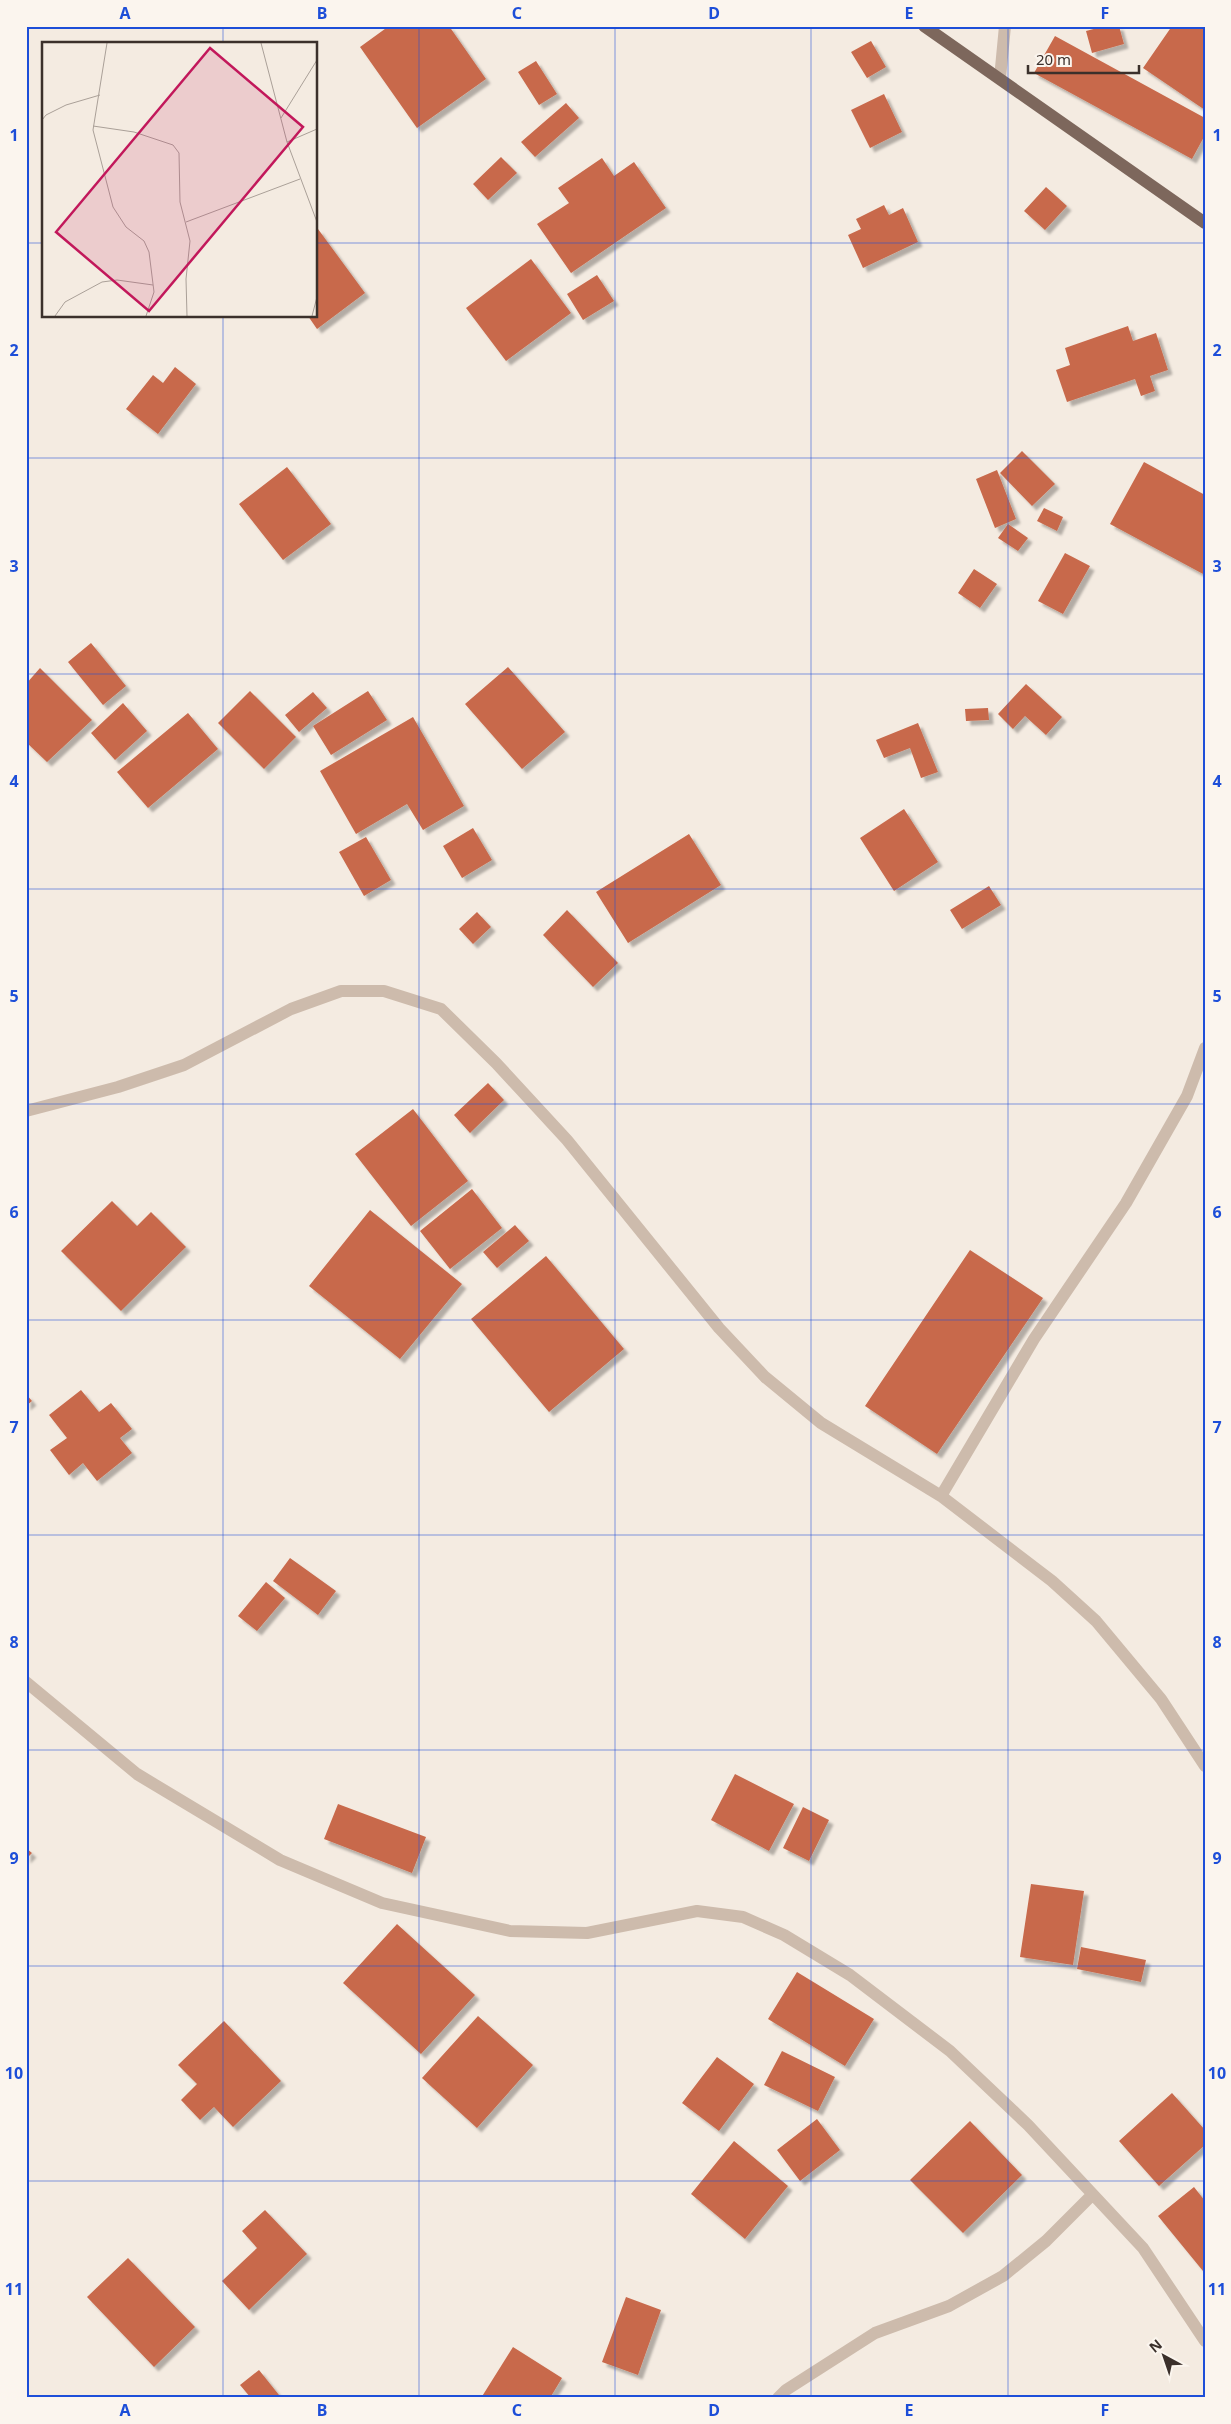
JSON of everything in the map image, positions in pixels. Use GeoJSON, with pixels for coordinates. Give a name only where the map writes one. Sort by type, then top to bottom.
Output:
{"type":"FeatureCollection","features":[{"type":"Feature","properties":{"kind":"main road"},"geometry":{"type":"LineString","coordinates":[[924,26],[1205,223]]}},
{"type":"Feature","properties":{"kind":"street"},"geometry":{"type":"LineString","coordinates":[[1000,78],[1005,26]]}},
{"type":"Feature","properties":{"kind":"street"},"geometry":{"type":"LineString","coordinates":[[26,1111],[118,1087],[184,1065],[290,1008],[341,991],[384,991],[441,1009],[496,1063],[567,1140],[713,1320],[765,1377],[821,1423],[941,1496],[1052,1582],[1096,1621],[1161,1699],[1205,1766]]}},
{"type":"Feature","properties":{"kind":"street"},"geometry":{"type":"LineString","coordinates":[[941,1496],[1034,1339],[1126,1203],[1187,1096],[1205,1048]]}},
{"type":"Feature","properties":{"kind":"street"},"geometry":{"type":"LineString","coordinates":[[26,1682],[137,1774],[280,1860],[382,1903],[510,1931],[586,1933],[697,1911],[744,1917],[784,1935],[850,1975],[950,2051],[1028,2124],[1143,2248],[1205,2342]]}},
{"type":"Feature","properties":{"kind":"street"},"geometry":{"type":"LineString","coordinates":[[778,2398],[786,2390],[875,2333],[949,2306],[1003,2276],[1046,2241],[1092,2195]]}},
{"type":"Feature","properties":{"kind":"building"},"geometry":{"type":"Polygon","coordinates":[[[389,26],[449,26],[486,79],[417,128],[360,47],[389,26]]]}},
{"type":"Feature","properties":{"kind":"building"},"geometry":{"type":"Polygon","coordinates":[[[1105,26],[1119,26],[1124,44],[1092,53],[1086,31],[1105,26]]]}},
{"type":"Feature","properties":{"kind":"building"},"geometry":{"type":"Polygon","coordinates":[[[1172,26],[1205,26],[1205,110],[1143,68],[1172,26]]]}},
{"type":"Feature","properties":{"kind":"building"},"geometry":{"type":"Polygon","coordinates":[[[1055,36],[1205,118],[1205,135],[1192,159],[1034,73],[1055,36]]]}},
{"type":"Feature","properties":{"kind":"building"},"geometry":{"type":"Polygon","coordinates":[[[871,41],[886,67],[867,78],[851,52],[871,41]]]}},
{"type":"Feature","properties":{"kind":"building"},"geometry":{"type":"Polygon","coordinates":[[[536,61],[557,94],[539,105],[518,72],[536,61]]]}},
{"type":"Feature","properties":{"kind":"building"},"geometry":{"type":"Polygon","coordinates":[[[884,94],[902,132],[870,148],[851,110],[884,94]]]}},
{"type":"Feature","properties":{"kind":"building"},"geometry":{"type":"Polygon","coordinates":[[[566,103],[579,118],[535,157],[521,142],[566,103]]]}},
{"type":"Feature","properties":{"kind":"building"},"geometry":{"type":"Polygon","coordinates":[[[501,157],[517,173],[488,200],[473,184],[501,157]]]}},
{"type":"Feature","properties":{"kind":"building"},"geometry":{"type":"Polygon","coordinates":[[[602,158],[614,176],[634,162],[666,208],[571,273],[537,224],[569,203],[558,188],[602,158]]]}},
{"type":"Feature","properties":{"kind":"building"},"geometry":{"type":"Polygon","coordinates":[[[1046,187],[1067,206],[1045,230],[1024,211],[1046,187]]]}},
{"type":"Feature","properties":{"kind":"building"},"geometry":{"type":"Polygon","coordinates":[[[884,205],[889,215],[903,208],[918,242],[863,268],[848,235],[861,229],[856,219],[884,205]]]}},
{"type":"Feature","properties":{"kind":"building"},"geometry":{"type":"Polygon","coordinates":[[[318,229],[365,293],[317,329],[309,318],[318,318],[318,229]]]}},
{"type":"Feature","properties":{"kind":"building"},"geometry":{"type":"Polygon","coordinates":[[[531,259],[571,313],[506,361],[466,308],[531,259]]]}},
{"type":"Feature","properties":{"kind":"building"},"geometry":{"type":"Polygon","coordinates":[[[597,275],[614,301],[583,320],[567,294],[597,275]]]}},
{"type":"Feature","properties":{"kind":"building"},"geometry":{"type":"Polygon","coordinates":[[[1128,326],[1133,341],[1156,333],[1168,370],[1150,376],[1155,391],[1141,396],[1135,379],[1067,402],[1056,370],[1070,365],[1065,348],[1128,326]]]}},
{"type":"Feature","properties":{"kind":"building"},"geometry":{"type":"Polygon","coordinates":[[[175,367],[196,384],[158,434],[126,409],[153,375],[163,383],[175,367]]]}},
{"type":"Feature","properties":{"kind":"building"},"geometry":{"type":"Polygon","coordinates":[[[1022,451],[1055,484],[1032,506],[1000,473],[1022,451]]]}},
{"type":"Feature","properties":{"kind":"building"},"geometry":{"type":"Polygon","coordinates":[[[1144,462],[1205,495],[1205,575],[1110,524],[1144,462]]]}},
{"type":"Feature","properties":{"kind":"building"},"geometry":{"type":"Polygon","coordinates":[[[287,467],[331,524],[283,560],[239,504],[287,467]]]}},
{"type":"Feature","properties":{"kind":"building"},"geometry":{"type":"Polygon","coordinates":[[[997,470],[1016,519],[995,528],[976,479],[997,470]]]}},
{"type":"Feature","properties":{"kind":"building"},"geometry":{"type":"Polygon","coordinates":[[[1044,508],[1063,517],[1057,531],[1037,521],[1044,508]]]}},
{"type":"Feature","properties":{"kind":"building"},"geometry":{"type":"Polygon","coordinates":[[[1008,524],[1028,538],[1018,551],[998,538],[1008,524]]]}},
{"type":"Feature","properties":{"kind":"building"},"geometry":{"type":"Polygon","coordinates":[[[1065,553],[1090,566],[1063,614],[1038,601],[1065,553]]]}},
{"type":"Feature","properties":{"kind":"building"},"geometry":{"type":"Polygon","coordinates":[[[974,569],[997,584],[980,608],[958,593],[974,569]]]}},
{"type":"Feature","properties":{"kind":"building"},"geometry":{"type":"Polygon","coordinates":[[[91,643],[126,686],[103,705],[68,662],[91,643]]]}},
{"type":"Feature","properties":{"kind":"building"},"geometry":{"type":"Polygon","coordinates":[[[508,667],[565,732],[522,769],[465,704],[508,667]]]}},
{"type":"Feature","properties":{"kind":"building"},"geometry":{"type":"Polygon","coordinates":[[[40,668],[92,720],[47,762],[26,742],[26,684],[40,668]]]}},
{"type":"Feature","properties":{"kind":"building"},"geometry":{"type":"Polygon","coordinates":[[[1026,684],[1062,717],[1046,735],[1025,716],[1013,729],[998,714],[1026,684]]]}},
{"type":"Feature","properties":{"kind":"building"},"geometry":{"type":"Polygon","coordinates":[[[250,691],[296,737],[264,769],[218,723],[250,691]]]}},
{"type":"Feature","properties":{"kind":"building"},"geometry":{"type":"Polygon","coordinates":[[[368,691],[387,720],[331,755],[313,726],[368,691]]]}},
{"type":"Feature","properties":{"kind":"building"},"geometry":{"type":"Polygon","coordinates":[[[313,692],[327,708],[299,732],[285,715],[313,692]]]}},
{"type":"Feature","properties":{"kind":"building"},"geometry":{"type":"Polygon","coordinates":[[[123,703],[147,731],[115,760],[91,733],[123,703]]]}},
{"type":"Feature","properties":{"kind":"building"},"geometry":{"type":"Polygon","coordinates":[[[988,708],[989,720],[966,721],[965,709],[988,708]]]}},
{"type":"Feature","properties":{"kind":"building"},"geometry":{"type":"Polygon","coordinates":[[[188,713],[218,749],[148,808],[117,772],[188,713]]]}},
{"type":"Feature","properties":{"kind":"building"},"geometry":{"type":"Polygon","coordinates":[[[413,717],[464,806],[423,830],[407,804],[356,834],[320,771],[413,717]]]}},
{"type":"Feature","properties":{"kind":"building"},"geometry":{"type":"Polygon","coordinates":[[[918,723],[938,772],[921,778],[910,748],[884,758],[876,740],[918,723]]]}},
{"type":"Feature","properties":{"kind":"building"},"geometry":{"type":"Polygon","coordinates":[[[904,809],[938,862],[894,891],[860,838],[904,809]]]}},
{"type":"Feature","properties":{"kind":"building"},"geometry":{"type":"Polygon","coordinates":[[[473,828],[492,860],[462,878],[443,846],[473,828]]]}},
{"type":"Feature","properties":{"kind":"building"},"geometry":{"type":"Polygon","coordinates":[[[689,834],[721,885],[628,943],[596,892],[689,834]]]}},
{"type":"Feature","properties":{"kind":"building"},"geometry":{"type":"Polygon","coordinates":[[[366,837],[391,880],[364,896],[339,852],[366,837]]]}},
{"type":"Feature","properties":{"kind":"building"},"geometry":{"type":"Polygon","coordinates":[[[989,886],[1001,905],[962,929],[950,910],[989,886]]]}},
{"type":"Feature","properties":{"kind":"building"},"geometry":{"type":"Polygon","coordinates":[[[567,910],[618,963],[593,987],[543,935],[567,910]]]}},
{"type":"Feature","properties":{"kind":"building"},"geometry":{"type":"Polygon","coordinates":[[[477,912],[491,927],[473,944],[459,929],[477,912]]]}},
{"type":"Feature","properties":{"kind":"building"},"geometry":{"type":"Polygon","coordinates":[[[488,1083],[504,1100],[470,1133],[454,1115],[488,1083]]]}},
{"type":"Feature","properties":{"kind":"building"},"geometry":{"type":"Polygon","coordinates":[[[413,1109],[468,1181],[411,1226],[355,1154],[413,1109]]]}},
{"type":"Feature","properties":{"kind":"building"},"geometry":{"type":"Polygon","coordinates":[[[472,1189],[502,1228],[450,1269],[420,1231],[472,1189]]]}},
{"type":"Feature","properties":{"kind":"building"},"geometry":{"type":"Polygon","coordinates":[[[112,1201],[137,1226],[151,1212],[186,1247],[121,1311],[61,1251],[112,1201]]]}},
{"type":"Feature","properties":{"kind":"building"},"geometry":{"type":"Polygon","coordinates":[[[370,1210],[462,1284],[400,1359],[309,1286],[370,1210]]]}},
{"type":"Feature","properties":{"kind":"building"},"geometry":{"type":"Polygon","coordinates":[[[515,1225],[529,1241],[497,1268],[483,1252],[515,1225]]]}},
{"type":"Feature","properties":{"kind":"building"},"geometry":{"type":"Polygon","coordinates":[[[970,1250],[1043,1298],[937,1454],[865,1406],[970,1250]]]}},
{"type":"Feature","properties":{"kind":"building"},"geometry":{"type":"Polygon","coordinates":[[[546,1256],[624,1349],[549,1412],[471,1319],[546,1256]]]}},
{"type":"Feature","properties":{"kind":"building"},"geometry":{"type":"Polygon","coordinates":[[[81,1390],[99,1412],[111,1403],[132,1429],[120,1438],[132,1453],[97,1481],[83,1463],[69,1475],[50,1450],[67,1438],[49,1415],[81,1390]]]}},
{"type":"Feature","properties":{"kind":"building"},"geometry":{"type":"Polygon","coordinates":[[[26,1394],[32,1401],[26,1406],[26,1394]]]}},
{"type":"Feature","properties":{"kind":"building"},"geometry":{"type":"Polygon","coordinates":[[[290,1558],[336,1591],[318,1615],[273,1581],[290,1558]]]}},
{"type":"Feature","properties":{"kind":"building"},"geometry":{"type":"Polygon","coordinates":[[[266,1582],[285,1598],[257,1631],[238,1616],[266,1582]]]}},
{"type":"Feature","properties":{"kind":"building"},"geometry":{"type":"Polygon","coordinates":[[[735,1774],[794,1804],[769,1851],[711,1820],[735,1774]]]}},
{"type":"Feature","properties":{"kind":"building"},"geometry":{"type":"Polygon","coordinates":[[[338,1804],[426,1837],[412,1873],[324,1839],[338,1804]]]}},
{"type":"Feature","properties":{"kind":"building"},"geometry":{"type":"Polygon","coordinates":[[[803,1807],[829,1820],[809,1861],[783,1848],[803,1807]]]}},
{"type":"Feature","properties":{"kind":"building"},"geometry":{"type":"Polygon","coordinates":[[[26,1848],[32,1853],[26,1859],[26,1848]]]}},
{"type":"Feature","properties":{"kind":"building"},"geometry":{"type":"Polygon","coordinates":[[[1031,1884],[1084,1891],[1073,1965],[1020,1957],[1031,1884]]]}},
{"type":"Feature","properties":{"kind":"building"},"geometry":{"type":"Polygon","coordinates":[[[397,1924],[475,1995],[421,2054],[343,1983],[397,1924]]]}},
{"type":"Feature","properties":{"kind":"building"},"geometry":{"type":"Polygon","coordinates":[[[1081,1947],[1146,1960],[1141,1982],[1077,1969],[1081,1947]]]}},
{"type":"Feature","properties":{"kind":"building"},"geometry":{"type":"Polygon","coordinates":[[[797,1972],[874,2019],[845,2066],[768,2019],[797,1972]]]}},
{"type":"Feature","properties":{"kind":"building"},"geometry":{"type":"Polygon","coordinates":[[[478,2016],[533,2065],[477,2128],[422,2078],[478,2016]]]}},
{"type":"Feature","properties":{"kind":"building"},"geometry":{"type":"Polygon","coordinates":[[[224,2021],[281,2081],[233,2127],[214,2107],[200,2120],[181,2100],[197,2084],[178,2065],[224,2021]]]}},
{"type":"Feature","properties":{"kind":"building"},"geometry":{"type":"Polygon","coordinates":[[[782,2051],[835,2077],[818,2111],[764,2085],[782,2051]]]}},
{"type":"Feature","properties":{"kind":"building"},"geometry":{"type":"Polygon","coordinates":[[[717,2057],[754,2084],[719,2131],[682,2103],[717,2057]]]}},
{"type":"Feature","properties":{"kind":"building"},"geometry":{"type":"Polygon","coordinates":[[[1172,2093],[1205,2130],[1205,2145],[1159,2186],[1119,2141],[1172,2093]]]}},
{"type":"Feature","properties":{"kind":"building"},"geometry":{"type":"Polygon","coordinates":[[[817,2119],[840,2150],[800,2181],[777,2150],[817,2119]]]}},
{"type":"Feature","properties":{"kind":"building"},"geometry":{"type":"Polygon","coordinates":[[[970,2121],[1022,2175],[963,2233],[910,2180],[970,2121]]]}},
{"type":"Feature","properties":{"kind":"building"},"geometry":{"type":"Polygon","coordinates":[[[734,2141],[788,2186],[745,2239],[691,2194],[734,2141]]]}},
{"type":"Feature","properties":{"kind":"building"},"geometry":{"type":"Polygon","coordinates":[[[1194,2187],[1205,2201],[1205,2270],[1203,2271],[1158,2216],[1194,2187]]]}},
{"type":"Feature","properties":{"kind":"building"},"geometry":{"type":"Polygon","coordinates":[[[265,2210],[307,2254],[249,2310],[222,2281],[257,2248],[242,2231],[265,2210]]]}},
{"type":"Feature","properties":{"kind":"building"},"geometry":{"type":"Polygon","coordinates":[[[128,2258],[195,2327],[154,2367],[87,2297],[128,2258]]]}},
{"type":"Feature","properties":{"kind":"building"},"geometry":{"type":"Polygon","coordinates":[[[626,2297],[661,2310],[638,2375],[602,2362],[626,2297]]]}},
{"type":"Feature","properties":{"kind":"building"},"geometry":{"type":"Polygon","coordinates":[[[513,2347],[562,2378],[550,2398],[481,2398],[513,2347]]]}},
{"type":"Feature","properties":{"kind":"building"},"geometry":{"type":"Polygon","coordinates":[[[259,2370],[279,2395],[276,2398],[251,2398],[240,2385],[259,2370]]]}}]}
